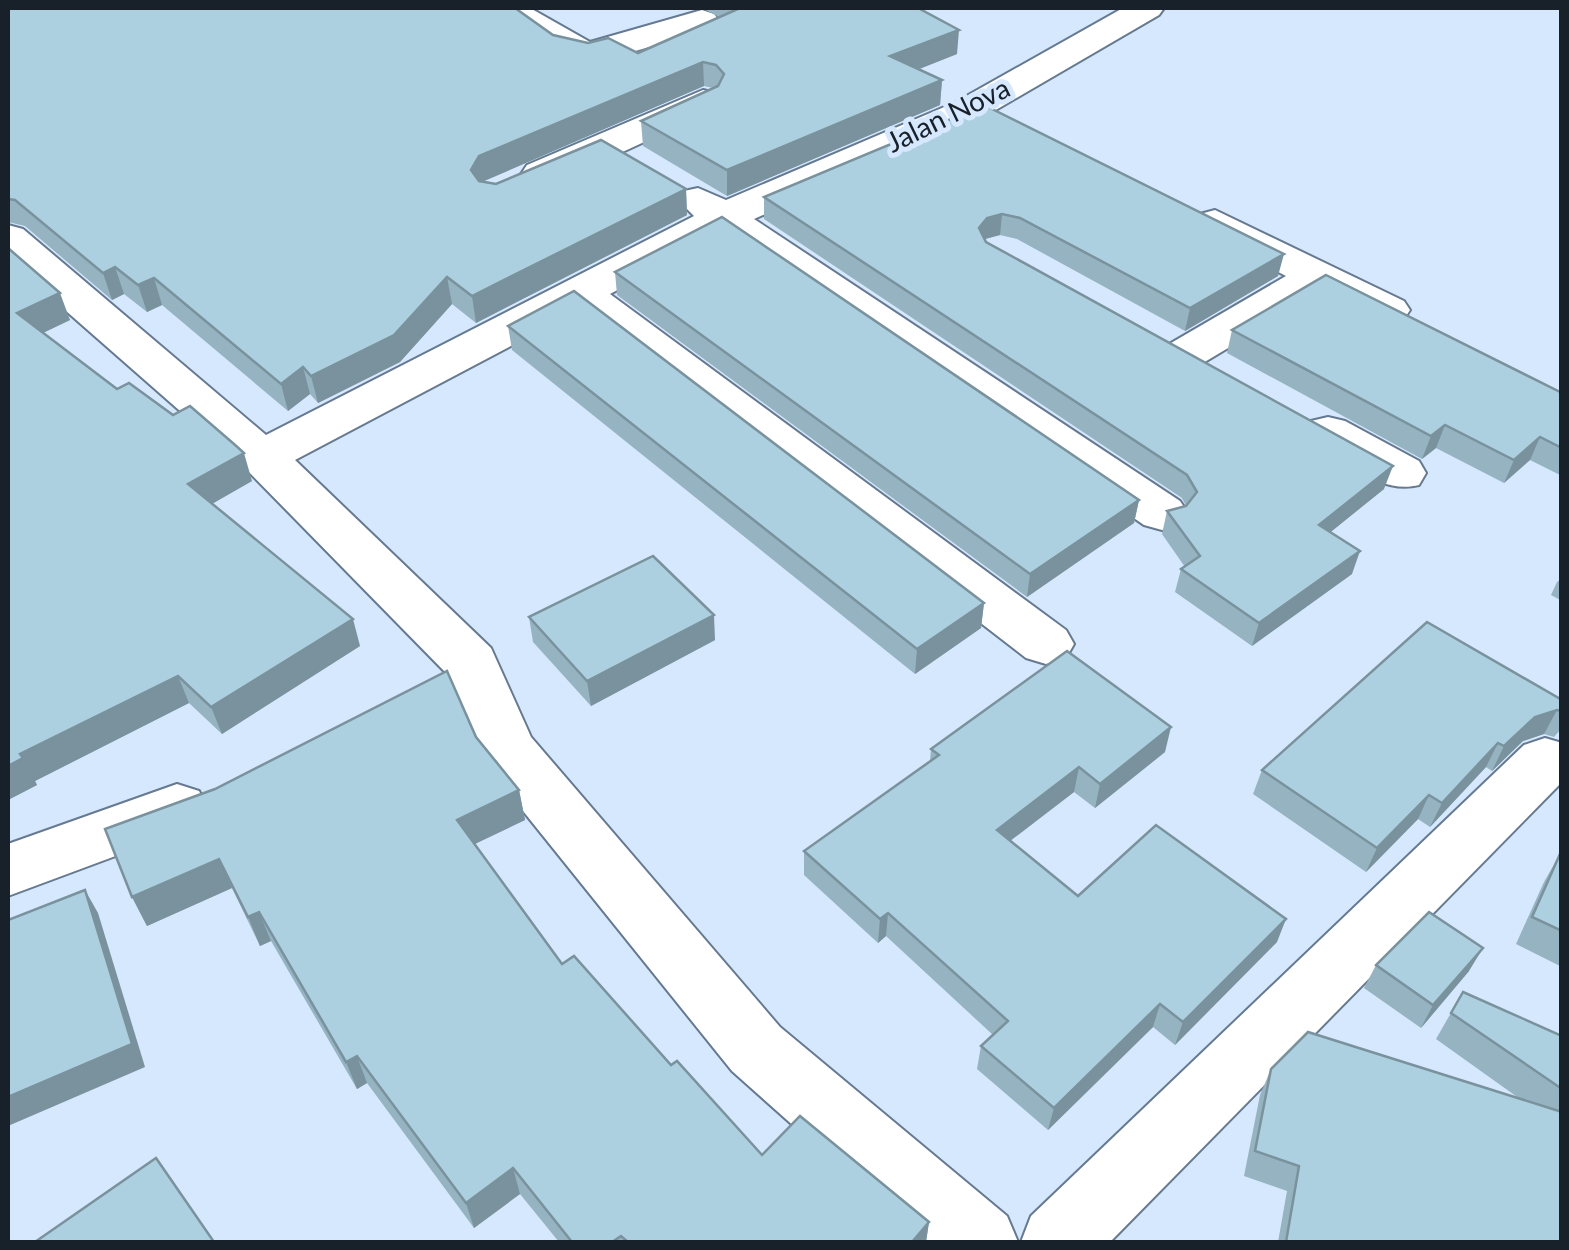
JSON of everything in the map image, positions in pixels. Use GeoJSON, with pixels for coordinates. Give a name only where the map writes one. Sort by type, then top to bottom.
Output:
{"type":"FeatureCollection","features":[{"type":"Feature","properties":{"kind":"street"},"geometry":{"type":"LineString","coordinates":[[507,8],[571,48],[591,54],[702,20]]}},
{"type":"Feature","properties":{"kind":"street","name":"Jalan Nova"},"geometry":{"type":"LineString","coordinates":[[262,456],[582,294],[725,216],[968,110],[1146,8]]}},
{"type":"Feature","properties":{"kind":"street"},"geometry":{"type":"LineString","coordinates":[[516,186],[703,101]]}},
{"type":"Feature","properties":{"kind":"street"},"geometry":{"type":"LineString","coordinates":[[968,110],[992,111],[1026,128]]}},
{"type":"Feature","properties":{"kind":"street"},"geometry":{"type":"LineString","coordinates":[[605,146],[725,216],[1162,513]]}},
{"type":"Feature","properties":{"kind":"street"},"geometry":{"type":"LineString","coordinates":[[1181,206],[1423,328]]}},
{"type":"Feature","properties":{"kind":"street"},"geometry":{"type":"LineString","coordinates":[[8,238],[262,456],[471,663],[507,750],[756,1049],[980,1242]]}},
{"type":"Feature","properties":{"kind":"street"},"geometry":{"type":"LineString","coordinates":[[1236,381],[1170,344],[1319,275]]}},
{"type":"Feature","properties":{"kind":"street"},"geometry":{"type":"LineString","coordinates":[[582,294],[1046,644]]}},
{"type":"Feature","properties":{"kind":"street"},"geometry":{"type":"LineString","coordinates":[[1286,408],[1401,473]]}},
{"type":"Feature","properties":{"kind":"street"},"geometry":{"type":"LineString","coordinates":[[418,690],[471,663]]}},
{"type":"Feature","properties":{"kind":"street"},"geometry":{"type":"LineString","coordinates":[[1058,1242],[1545,761]]}},
{"type":"Feature","properties":{"kind":"street"},"geometry":{"type":"LineString","coordinates":[[8,870],[223,789]]}},
{"type":"Feature","properties":{"kind":"building"},"geometry":{"type":"Polygon","coordinates":[[[8,8],[515,8],[553,35],[588,43],[608,38],[638,53],[740,8],[918,8],[959,30],[890,56],[942,80],[727,170],[641,121],[718,86],[724,74],[716,65],[703,62],[479,156],[471,170],[479,181],[496,184],[601,140],[686,189],[472,296],[447,277],[394,335],[311,376],[303,367],[281,384],[154,278],[138,285],[115,267],[103,273],[15,200],[8,199],[8,8]]]}},
{"type":"Feature","properties":{"kind":"building"},"geometry":{"type":"Polygon","coordinates":[[[984,105],[1284,254],[1190,308],[1020,218],[1002,214],[987,218],[979,228],[986,242],[1393,466],[1319,525],[1360,551],[1259,623],[1181,569],[1200,556],[1167,511],[1186,506],[1197,492],[1187,475],[764,197],[984,105]]]}},
{"type":"Feature","properties":{"kind":"building"},"geometry":{"type":"Polygon","coordinates":[[[722,217],[1139,500],[1030,574],[615,272],[722,217]]]}},
{"type":"Feature","properties":{"kind":"building"},"geometry":{"type":"Polygon","coordinates":[[[8,248],[60,293],[17,313],[117,389],[129,383],[173,415],[190,406],[244,453],[188,484],[353,619],[211,707],[178,676],[20,754],[23,758],[8,766],[8,248]]]}},
{"type":"Feature","properties":{"kind":"building"},"geometry":{"type":"Polygon","coordinates":[[[1326,275],[1562,393],[1562,448],[1540,437],[1514,460],[1445,425],[1431,436],[1232,330],[1326,275]]]}},
{"type":"Feature","properties":{"kind":"building"},"geometry":{"type":"Polygon","coordinates":[[[574,291],[984,603],[917,649],[508,326],[574,291]]]}},
{"type":"Feature","properties":{"kind":"building"},"geometry":{"type":"Polygon","coordinates":[[[653,556],[714,615],[587,681],[529,617],[653,556]]]}},
{"type":"Feature","properties":{"kind":"building"},"geometry":{"type":"Polygon","coordinates":[[[1427,622],[1562,700],[1562,711],[1535,717],[1504,746],[1498,743],[1442,803],[1429,795],[1377,848],[1262,770],[1427,622]]]}},
{"type":"Feature","properties":{"kind":"building"},"geometry":{"type":"Polygon","coordinates":[[[1067,651],[1171,727],[1100,784],[1079,767],[997,830],[1078,896],[1156,825],[1286,919],[1183,1022],[1160,1004],[1054,1108],[981,1046],[1008,1021],[888,913],[880,919],[804,851],[939,755],[931,749],[1067,651]]]}},
{"type":"Feature","properties":{"kind":"building"},"geometry":{"type":"Polygon","coordinates":[[[447,671],[476,737],[519,790],[457,820],[562,964],[574,956],[671,1065],[677,1061],[762,1155],[800,1116],[929,1222],[912,1242],[628,1242],[621,1236],[612,1242],[572,1242],[513,1168],[466,1203],[357,1056],[346,1062],[259,912],[248,917],[219,859],[132,897],[105,829],[215,789],[447,671]]]}},
{"type":"Feature","properties":{"kind":"building"},"geometry":{"type":"Polygon","coordinates":[[[1562,855],[1562,931],[1532,917],[1562,855]]]}},
{"type":"Feature","properties":{"kind":"building"},"geometry":{"type":"Polygon","coordinates":[[[85,890],[132,1044],[8,1097],[8,920],[85,890]]]}},
{"type":"Feature","properties":{"kind":"building"},"geometry":{"type":"Polygon","coordinates":[[[1429,912],[1483,948],[1433,1005],[1376,965],[1429,912]]]}},
{"type":"Feature","properties":{"kind":"building"},"geometry":{"type":"Polygon","coordinates":[[[1463,992],[1562,1036],[1562,1089],[1451,1013],[1463,992]]]}},
{"type":"Feature","properties":{"kind":"building"},"geometry":{"type":"Polygon","coordinates":[[[1308,1032],[1562,1112],[1562,1242],[1286,1242],[1299,1166],[1255,1151],[1271,1069],[1308,1032]]]}},
{"type":"Feature","properties":{"kind":"building"},"geometry":{"type":"Polygon","coordinates":[[[156,1158],[214,1242],[35,1242],[156,1158]]]}}]}
